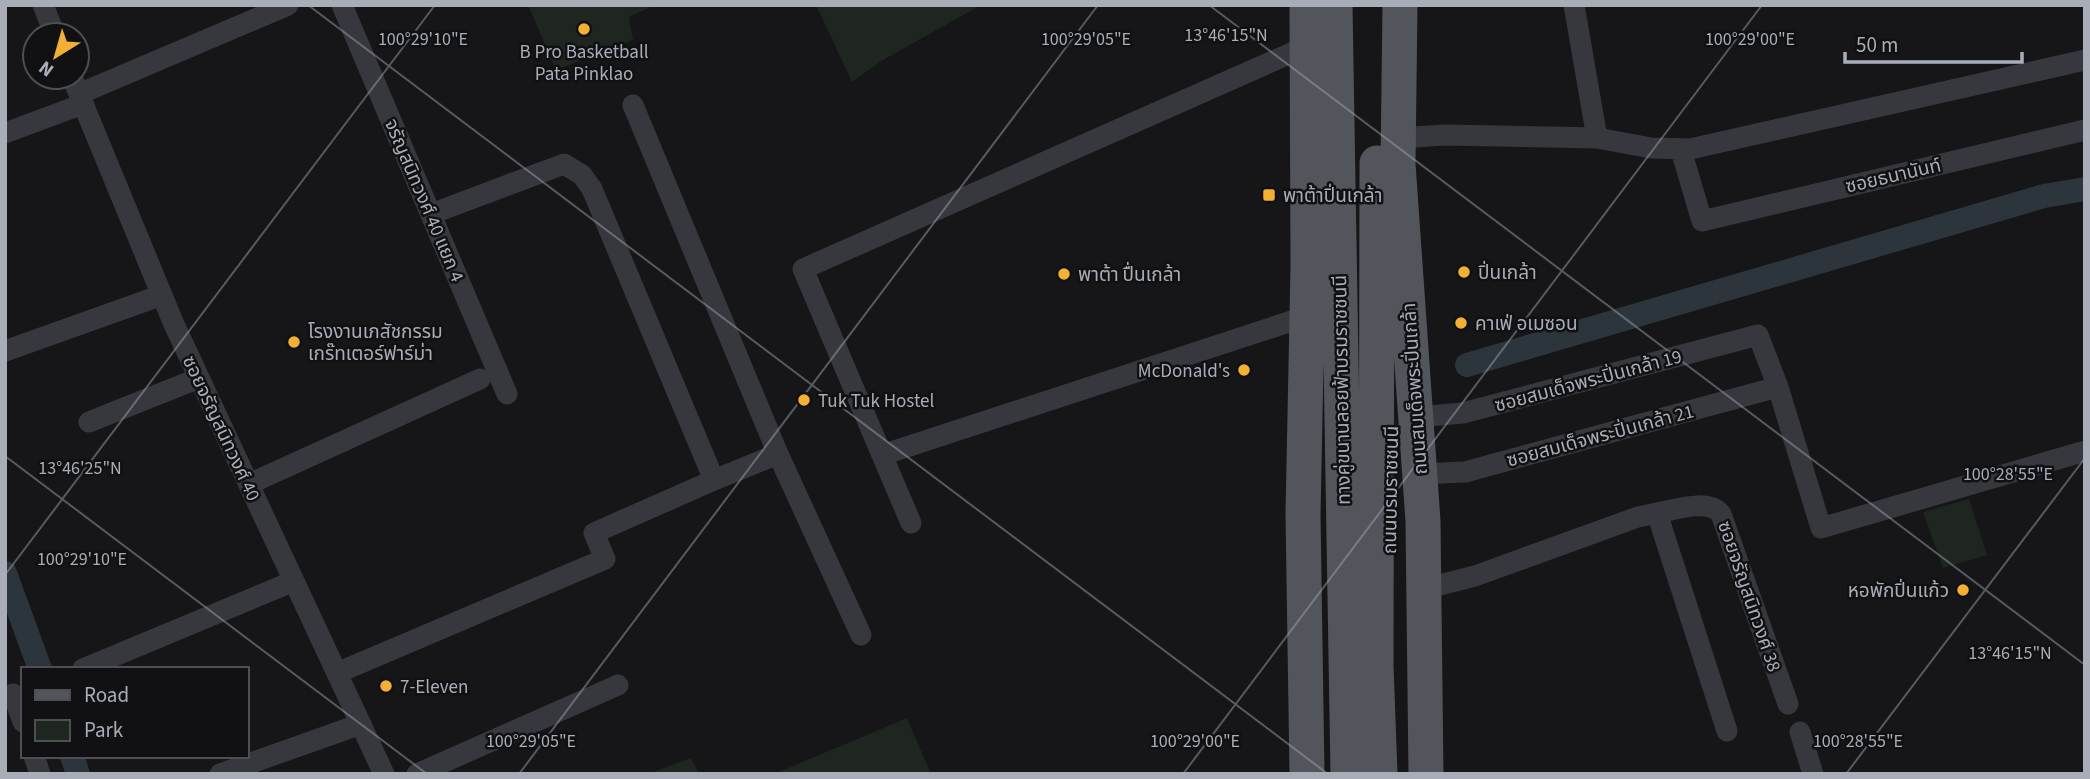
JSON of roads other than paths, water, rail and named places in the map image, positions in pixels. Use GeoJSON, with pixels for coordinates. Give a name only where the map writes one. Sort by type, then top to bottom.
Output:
{"type":"FeatureCollection","features":[{"type":"Feature","properties":{"kind":"main road"},"geometry":{"type":"LineString","coordinates":[[1307,5],[1308,267],[1303,514],[1307,774]]}},
{"type":"Feature","properties":{"kind":"main road","name":"ทางคู่ขนานลอยฟ้าบรมราชชนนี"},"geometry":{"type":"LineString","coordinates":[[1335,5],[1348,774]]}},
{"type":"Feature","properties":{"kind":"main road","name":"ทางคู่ขนานลอยฟ้าบรมราชชนนี"},"geometry":{"type":"LineString","coordinates":[[1378,5],[1376,665],[1380,774]]}},
{"type":"Feature","properties":{"kind":"main road","name":"ถนนสมเด็จพระปิ่นเกล้า"},"geometry":{"type":"LineString","coordinates":[[1400,5],[1399,151],[1420,474],[1426,774]]}},
{"type":"Feature","properties":{"kind":"main road","name":"ถนนบรมราชชนนี"},"geometry":{"type":"LineString","coordinates":[[1395,774],[1388,519],[1399,151]]}},
{"type":"Feature","properties":{"kind":"main road"},"geometry":{"type":"LineString","coordinates":[[1308,267],[1326,429],[1335,774]]}},
{"type":"Feature","properties":{"kind":"street"},"geometry":{"type":"LineString","coordinates":[[5,133],[78,92],[288,5]]}},
{"type":"Feature","properties":{"kind":"street","name":"จรัญสนิทวงศ์ 40 แยก 4"},"geometry":{"type":"LineString","coordinates":[[342,5],[507,394]]}},
{"type":"Feature","properties":{"kind":"street"},"geometry":{"type":"LineString","coordinates":[[1574,5],[1597,138]]}},
{"type":"Feature","properties":{"kind":"street"},"geometry":{"type":"LineString","coordinates":[[911,523],[803,269],[1307,46]]}},
{"type":"Feature","properties":{"kind":"street"},"geometry":{"type":"LineString","coordinates":[[1399,151],[1445,135],[1597,138],[1651,149],[1681,150],[2085,60]]}},
{"type":"Feature","properties":{"kind":"street","name":"ซอยจรัญสนิทวงศ์ 40"},"geometry":{"type":"LineString","coordinates":[[78,92],[162,295],[384,774]]}},
{"type":"Feature","properties":{"kind":"street"},"geometry":{"type":"LineString","coordinates":[[633,105],[778,454],[861,635]]}},
{"type":"Feature","properties":{"kind":"street","name":"ซอยธนานันท์"},"geometry":{"type":"LineString","coordinates":[[1681,150],[1702,221],[2085,130]]}},
{"type":"Feature","properties":{"kind":"street"},"geometry":{"type":"LineString","coordinates":[[431,214],[564,164],[582,175],[592,189],[714,480]]}},
{"type":"Feature","properties":{"kind":"street"},"geometry":{"type":"LineString","coordinates":[[5,351],[162,295]]}},
{"type":"Feature","properties":{"kind":"street"},"geometry":{"type":"LineString","coordinates":[[882,455],[1307,316]]}},
{"type":"Feature","properties":{"kind":"street","name":"ซอยสมเด็จพระปิ่นเกล้า 19"},"geometry":{"type":"LineString","coordinates":[[1417,417],[1463,413],[1758,335],[1778,387]]}},
{"type":"Feature","properties":{"kind":"street"},"geometry":{"type":"LineString","coordinates":[[89,422],[199,377]]}},
{"type":"Feature","properties":{"kind":"street"},"geometry":{"type":"LineString","coordinates":[[249,484],[480,379]]}},
{"type":"Feature","properties":{"kind":"street"},"geometry":{"type":"LineString","coordinates":[[1778,387],[1821,528],[2085,451]]}},
{"type":"Feature","properties":{"kind":"street","name":"ซอยสมเด็จพระปิ่นเกล้า 21"},"geometry":{"type":"LineString","coordinates":[[1420,474],[1465,472],[1778,387]]}},
{"type":"Feature","properties":{"kind":"street"},"geometry":{"type":"LineString","coordinates":[[337,673],[605,559],[594,533],[778,454]]}},
{"type":"Feature","properties":{"kind":"street","name":"ซอยจรัญสนิทวงศ์ 38"},"geometry":{"type":"LineString","coordinates":[[1424,589],[1475,576],[1638,517],[1705,506],[1714,507],[1721,514],[1788,704]]}},
{"type":"Feature","properties":{"kind":"street"},"geometry":{"type":"LineString","coordinates":[[1657,513],[1727,731]]}},
{"type":"Feature","properties":{"kind":"street"},"geometry":{"type":"LineString","coordinates":[[88,667],[294,582]]}},
{"type":"Feature","properties":{"kind":"street"},"geometry":{"type":"LineString","coordinates":[[417,774],[618,685]]}},
{"type":"Feature","properties":{"kind":"street"},"geometry":{"type":"LineString","coordinates":[[14,694],[21,716]]}},
{"type":"Feature","properties":{"kind":"street"},"geometry":{"type":"LineString","coordinates":[[220,774],[361,724]]}},
{"type":"Feature","properties":{"kind":"street"},"geometry":{"type":"LineString","coordinates":[[1800,732],[1813,774]]}},
{"type":"Feature","properties":{"kind":"waterway"},"geometry":{"type":"LineString","coordinates":[[1467,365],[2044,196],[2085,189]]}},
{"type":"Feature","properties":{"kind":"waterway"},"geometry":{"type":"LineString","coordinates":[[5,573],[39,667]]}},
{"type":"Feature","properties":{"kind":"waterway"},"geometry":{"type":"LineString","coordinates":[[73,758],[78,774]]}},
{"type":"Feature","properties":{"kind":"place","name":"B Pro Basketball Pata Pinklao"},"geometry":{"type":"Point","coordinates":[584,29]}},
{"type":"Feature","properties":{"kind":"place","name":"พาต้าปิ่นเกล้า"},"geometry":{"type":"Point","coordinates":[1269,195]}},
{"type":"Feature","properties":{"kind":"place","name":"ปิ่นเกล้า"},"geometry":{"type":"Point","coordinates":[1464,272]}},
{"type":"Feature","properties":{"kind":"place","name":"พาต้า ปื่นเกล้า"},"geometry":{"type":"Point","coordinates":[1064,274]}},
{"type":"Feature","properties":{"kind":"place","name":"คาเฟ่ อเมซอน"},"geometry":{"type":"Point","coordinates":[1461,323]}},
{"type":"Feature","properties":{"kind":"place","name":"โรงงานเภสัชกรรม เกร๊ทเตอร์ฟาร์ม่า"},"geometry":{"type":"Point","coordinates":[294,342]}},
{"type":"Feature","properties":{"kind":"place","name":"McDonald's"},"geometry":{"type":"Point","coordinates":[1244,370]}},
{"type":"Feature","properties":{"kind":"place","name":"Tuk Tuk Hostel"},"geometry":{"type":"Point","coordinates":[804,400]}},
{"type":"Feature","properties":{"kind":"place","name":"หอพักปิ่นแก้ว"},"geometry":{"type":"Point","coordinates":[1963,590]}},
{"type":"Feature","properties":{"kind":"place","name":"7-Eleven"},"geometry":{"type":"Point","coordinates":[386,686]}}]}
